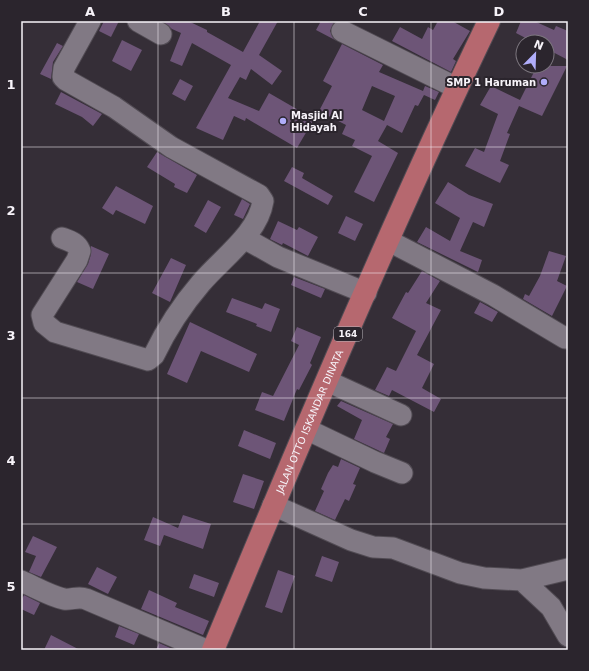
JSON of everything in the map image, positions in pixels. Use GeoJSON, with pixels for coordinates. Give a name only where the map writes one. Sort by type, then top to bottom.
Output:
{"type":"FeatureCollection","features":[{"type":"Feature","properties":{"kind":"main road","name":"JALAN OTTO ISKANDAR DINATA"},"geometry":{"type":"LineString","coordinates":[[213,650],[306,428],[489,21]]}},
{"type":"Feature","properties":{"kind":"street"},"geometry":{"type":"LineString","coordinates":[[62,238],[78,246],[80,251],[76,260],[42,314],[44,323],[49,328],[60,334],[145,360],[154,355],[186,302],[201,283],[244,238],[261,212],[263,201],[261,197],[171,147],[114,107],[68,82],[63,77],[66,64],[90,21]]}},
{"type":"Feature","properties":{"kind":"street"},"geometry":{"type":"LineString","coordinates":[[138,21],[161,34]]}},
{"type":"Feature","properties":{"kind":"street"},"geometry":{"type":"LineString","coordinates":[[342,31],[458,88]]}},
{"type":"Feature","properties":{"kind":"street"},"geometry":{"type":"LineString","coordinates":[[244,238],[278,257],[366,293]]}},
{"type":"Feature","properties":{"kind":"street"},"geometry":{"type":"LineString","coordinates":[[389,241],[492,295],[565,338]]}},
{"type":"Feature","properties":{"kind":"street"},"geometry":{"type":"LineString","coordinates":[[327,381],[400,415]]}},
{"type":"Feature","properties":{"kind":"street"},"geometry":{"type":"LineString","coordinates":[[306,428],[375,462],[402,473]]}},
{"type":"Feature","properties":{"kind":"street"},"geometry":{"type":"LineString","coordinates":[[273,505],[351,540],[373,547],[393,548],[460,573],[484,578],[522,580],[568,569]]}},
{"type":"Feature","properties":{"kind":"street"},"geometry":{"type":"LineString","coordinates":[[522,580],[551,607],[568,636]]}},
{"type":"Feature","properties":{"kind":"street"},"geometry":{"type":"LineString","coordinates":[[21,581],[59,598],[66,599],[76,597],[86,599],[206,650]]}},
{"type":"Feature","properties":{"kind":"building"},"geometry":{"type":"Polygon","coordinates":[[[104,21],[119,21],[111,37],[99,31],[104,21]]]}},
{"type":"Feature","properties":{"kind":"building"},"geometry":{"type":"Polygon","coordinates":[[[162,21],[188,21],[207,30],[207,32],[243,52],[260,21],[278,21],[259,55],[282,71],[272,85],[251,69],[246,80],[240,77],[228,98],[259,111],[269,93],[314,119],[297,148],[246,118],[245,121],[234,116],[223,140],[196,128],[231,65],[192,43],[182,66],[170,61],[181,33],[172,29],[162,21]]]}},
{"type":"Feature","properties":{"kind":"building"},"geometry":{"type":"Polygon","coordinates":[[[321,21],[334,23],[330,31],[335,40],[316,30],[321,21]]]}},
{"type":"Feature","properties":{"kind":"building"},"geometry":{"type":"Polygon","coordinates":[[[438,21],[452,21],[470,31],[453,59],[456,61],[451,72],[392,41],[400,27],[422,39],[428,27],[433,30],[438,21]]]}},
{"type":"Feature","properties":{"kind":"building"},"geometry":{"type":"Polygon","coordinates":[[[521,21],[534,21],[554,30],[556,26],[568,31],[568,60],[555,53],[555,34],[516,33],[521,21]]]}},
{"type":"Feature","properties":{"kind":"building"},"geometry":{"type":"Polygon","coordinates":[[[122,40],[142,50],[131,71],[112,61],[122,40]]]}},
{"type":"Feature","properties":{"kind":"building"},"geometry":{"type":"Polygon","coordinates":[[[57,43],[63,46],[53,62],[51,79],[40,74],[57,43]]]}},
{"type":"Feature","properties":{"kind":"building"},"geometry":{"type":"Polygon","coordinates":[[[342,44],[383,65],[379,72],[423,91],[425,86],[439,92],[435,100],[424,95],[418,106],[415,105],[402,133],[387,125],[378,141],[398,153],[374,202],[354,192],[372,156],[352,146],[355,140],[342,134],[346,125],[319,111],[332,86],[323,81],[342,44]],[[372,86],[362,110],[384,121],[395,96],[372,86]]]}},
{"type":"Feature","properties":{"kind":"building"},"geometry":{"type":"Polygon","coordinates":[[[555,66],[567,66],[542,116],[519,106],[507,133],[510,134],[500,161],[509,165],[500,183],[465,166],[475,148],[484,152],[498,114],[480,105],[491,86],[520,100],[533,74],[555,74],[555,66]]]}},
{"type":"Feature","properties":{"kind":"building"},"geometry":{"type":"Polygon","coordinates":[[[180,79],[193,86],[185,101],[172,94],[180,79]]]}},
{"type":"Feature","properties":{"kind":"building"},"geometry":{"type":"Polygon","coordinates":[[[61,92],[102,114],[93,126],[82,117],[55,104],[61,92]]]}},
{"type":"Feature","properties":{"kind":"building"},"geometry":{"type":"Polygon","coordinates":[[[157,152],[197,175],[187,193],[174,187],[175,184],[147,167],[157,152]]]}},
{"type":"Feature","properties":{"kind":"building"},"geometry":{"type":"Polygon","coordinates":[[[292,167],[304,173],[302,178],[333,196],[328,205],[284,181],[292,167]]]}},
{"type":"Feature","properties":{"kind":"building"},"geometry":{"type":"Polygon","coordinates":[[[448,182],[469,195],[493,204],[484,227],[473,222],[460,251],[482,260],[478,272],[417,242],[426,227],[450,241],[460,218],[435,203],[448,182]]]}},
{"type":"Feature","properties":{"kind":"building"},"geometry":{"type":"Polygon","coordinates":[[[116,186],[153,206],[145,224],[116,210],[113,215],[102,208],[116,186]]]}},
{"type":"Feature","properties":{"kind":"building"},"geometry":{"type":"Polygon","coordinates":[[[242,199],[250,204],[243,219],[234,215],[242,199]]]}},
{"type":"Feature","properties":{"kind":"building"},"geometry":{"type":"Polygon","coordinates":[[[208,200],[221,207],[206,233],[194,226],[208,200]]]}},
{"type":"Feature","properties":{"kind":"building"},"geometry":{"type":"Polygon","coordinates":[[[346,216],[363,224],[355,241],[338,233],[346,216]]]}},
{"type":"Feature","properties":{"kind":"building"},"geometry":{"type":"Polygon","coordinates":[[[278,221],[297,230],[299,227],[318,237],[308,256],[283,243],[282,245],[270,239],[278,221]]]}},
{"type":"Feature","properties":{"kind":"building"},"geometry":{"type":"Polygon","coordinates":[[[91,246],[109,254],[93,289],[77,282],[88,264],[91,254],[91,246]]]}},
{"type":"Feature","properties":{"kind":"building"},"geometry":{"type":"Polygon","coordinates":[[[549,251],[566,256],[557,281],[567,286],[552,316],[523,299],[525,294],[529,296],[540,276],[549,251]]]}},
{"type":"Feature","properties":{"kind":"building"},"geometry":{"type":"Polygon","coordinates":[[[171,258],[186,265],[170,302],[152,293],[171,258]]]}},
{"type":"Feature","properties":{"kind":"building"},"geometry":{"type":"Polygon","coordinates":[[[422,271],[440,281],[426,303],[441,310],[417,355],[434,364],[422,388],[441,399],[434,412],[392,390],[389,396],[375,390],[387,367],[396,371],[416,331],[392,318],[406,292],[408,293],[422,271]]]}},
{"type":"Feature","properties":{"kind":"building"},"geometry":{"type":"Polygon","coordinates":[[[294,277],[325,289],[321,298],[291,285],[294,277]]]}},
{"type":"Feature","properties":{"kind":"building"},"geometry":{"type":"Polygon","coordinates":[[[232,298],[262,309],[265,303],[280,309],[271,332],[256,326],[257,324],[226,312],[232,298]]]}},
{"type":"Feature","properties":{"kind":"building"},"geometry":{"type":"Polygon","coordinates":[[[480,302],[498,312],[492,322],[474,313],[480,302]]]}},
{"type":"Feature","properties":{"kind":"building"},"geometry":{"type":"Polygon","coordinates":[[[190,322],[257,354],[249,372],[201,351],[187,383],[167,374],[190,322]]]}},
{"type":"Feature","properties":{"kind":"building"},"geometry":{"type":"Polygon","coordinates":[[[297,327],[321,337],[310,363],[312,365],[299,390],[297,389],[284,421],[255,410],[262,392],[273,396],[299,345],[291,341],[297,327]]]}},
{"type":"Feature","properties":{"kind":"building"},"geometry":{"type":"Polygon","coordinates":[[[341,401],[393,424],[386,437],[390,439],[384,453],[354,439],[362,420],[337,406],[341,401]]]}},
{"type":"Feature","properties":{"kind":"building"},"geometry":{"type":"Polygon","coordinates":[[[244,430],[276,443],[270,459],[238,446],[244,430]]]}},
{"type":"Feature","properties":{"kind":"building"},"geometry":{"type":"Polygon","coordinates":[[[341,459],[360,468],[353,484],[356,485],[349,501],[345,499],[335,520],[315,511],[324,491],[321,489],[328,473],[333,465],[338,467],[341,459]]]}},
{"type":"Feature","properties":{"kind":"building"},"geometry":{"type":"Polygon","coordinates":[[[243,474],[264,481],[254,509],[233,502],[243,474]]]}},
{"type":"Feature","properties":{"kind":"building"},"geometry":{"type":"Polygon","coordinates":[[[183,515],[211,524],[203,549],[164,535],[160,546],[144,540],[153,517],[178,528],[183,515]]]}},
{"type":"Feature","properties":{"kind":"building"},"geometry":{"type":"Polygon","coordinates":[[[33,536],[57,547],[41,577],[29,572],[36,556],[25,552],[33,536]]]}},
{"type":"Feature","properties":{"kind":"building"},"geometry":{"type":"Polygon","coordinates":[[[322,556],[339,562],[332,582],[315,576],[322,556]]]}},
{"type":"Feature","properties":{"kind":"building"},"geometry":{"type":"Polygon","coordinates":[[[97,567],[117,577],[108,594],[88,584],[97,567]]]}},
{"type":"Feature","properties":{"kind":"building"},"geometry":{"type":"Polygon","coordinates":[[[278,570],[295,576],[282,613],[265,607],[278,570]]]}},
{"type":"Feature","properties":{"kind":"building"},"geometry":{"type":"Polygon","coordinates":[[[194,574],[219,583],[214,597],[189,588],[194,574]]]}},
{"type":"Feature","properties":{"kind":"building"},"geometry":{"type":"Polygon","coordinates":[[[149,590],[177,603],[175,607],[209,621],[203,635],[141,609],[149,590]]]}},
{"type":"Feature","properties":{"kind":"building"},"geometry":{"type":"Polygon","coordinates":[[[24,595],[40,603],[34,615],[21,609],[21,601],[24,595]]]}},
{"type":"Feature","properties":{"kind":"building"},"geometry":{"type":"Polygon","coordinates":[[[119,626],[139,634],[134,645],[115,637],[119,626]]]}},
{"type":"Feature","properties":{"kind":"building"},"geometry":{"type":"Polygon","coordinates":[[[51,635],[80,650],[44,650],[51,635]]]}},
{"type":"Feature","properties":{"kind":"building"},"geometry":{"type":"Polygon","coordinates":[[[159,643],[175,650],[156,650],[159,643]]]}},
{"type":"Feature","properties":{"kind":"place","name":"SMP 1 Haruman"},"geometry":{"type":"Point","coordinates":[544,82]}},
{"type":"Feature","properties":{"kind":"place","name":"Masjid Al Hidayah"},"geometry":{"type":"Point","coordinates":[283,121]}}]}
